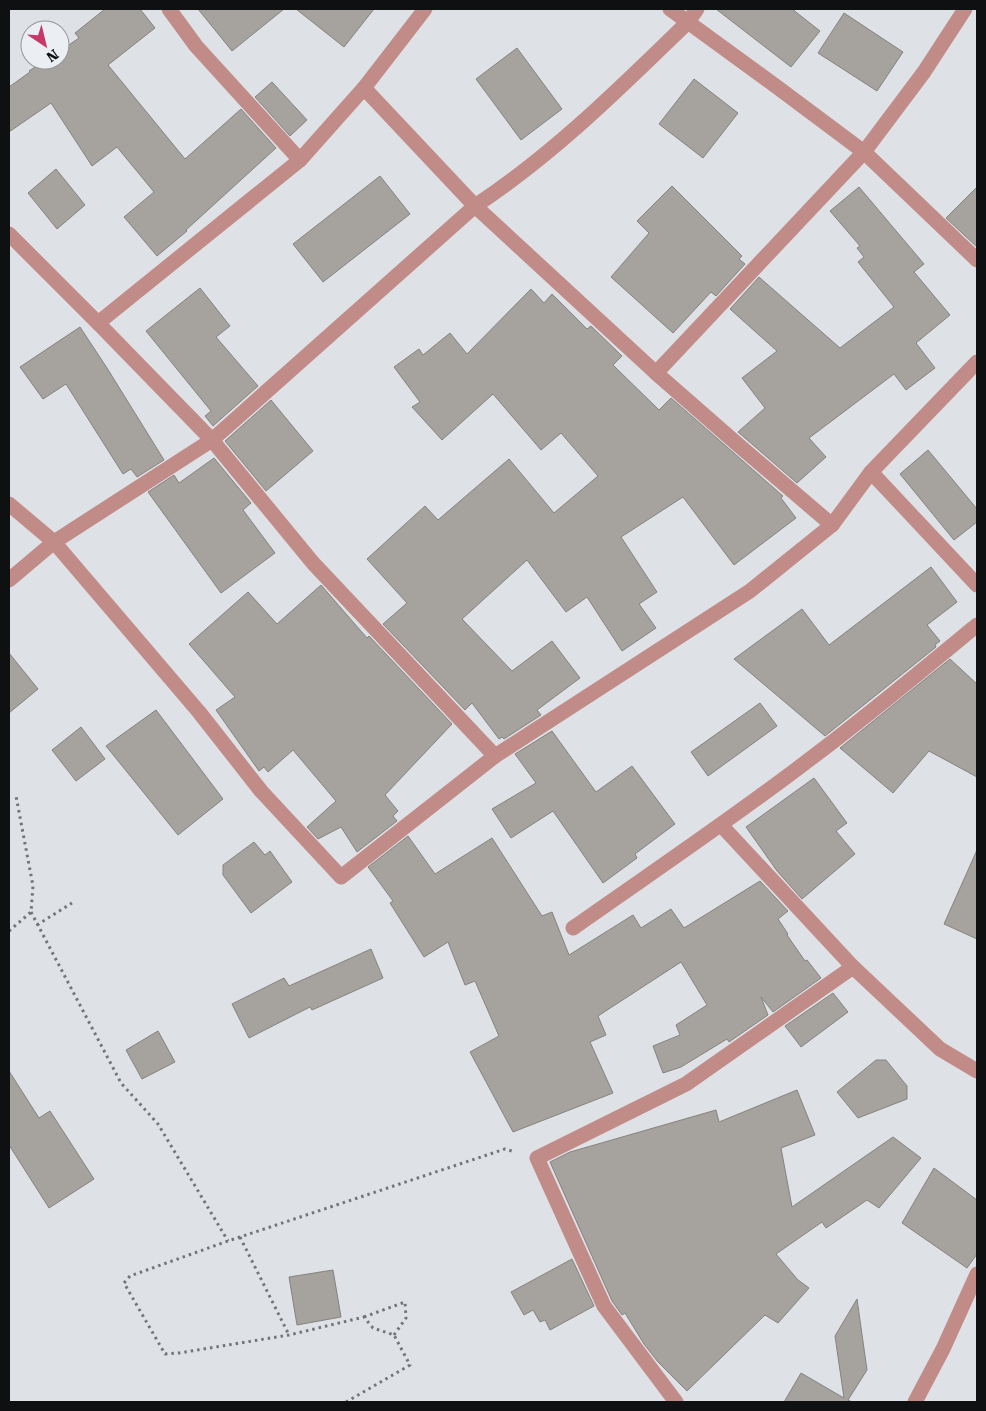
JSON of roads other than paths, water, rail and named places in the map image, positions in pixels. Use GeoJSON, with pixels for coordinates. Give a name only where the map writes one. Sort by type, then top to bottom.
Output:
{"type":"FeatureCollection","features":[{"type":"Feature","properties":{"kind":"street"},"geometry":{"type":"LineString","coordinates":[[169,9],[196,46],[300,160]]}},
{"type":"Feature","properties":{"kind":"street"},"geometry":{"type":"LineString","coordinates":[[98,323],[300,160],[364,88],[425,9]]}},
{"type":"Feature","properties":{"kind":"street"},"geometry":{"type":"LineString","coordinates":[[670,9],[864,152],[977,260]]}},
{"type":"Feature","properties":{"kind":"street"},"geometry":{"type":"LineString","coordinates":[[9,580],[54,542],[212,440],[476,206],[507,185],[600,107],[688,22],[697,9]]}},
{"type":"Feature","properties":{"kind":"street"},"geometry":{"type":"LineString","coordinates":[[656,373],[864,152],[924,72],[965,9]]}},
{"type":"Feature","properties":{"kind":"street"},"geometry":{"type":"LineString","coordinates":[[364,88],[476,206],[656,373],[832,525]]}},
{"type":"Feature","properties":{"kind":"street"},"geometry":{"type":"LineString","coordinates":[[9,234],[212,440],[313,564],[495,756]]}},
{"type":"Feature","properties":{"kind":"street"},"geometry":{"type":"LineString","coordinates":[[9,504],[54,542],[199,712],[261,791],[341,877],[495,756],[750,591],[832,525],[871,472],[977,362]]}},
{"type":"Feature","properties":{"kind":"street"},"geometry":{"type":"LineString","coordinates":[[871,472],[977,585]]}},
{"type":"Feature","properties":{"kind":"street"},"geometry":{"type":"LineString","coordinates":[[573,928],[721,825],[814,757],[903,687],[977,625]]}},
{"type":"Feature","properties":{"kind":"street"},"geometry":{"type":"LineString","coordinates":[[721,825],[853,967],[940,1049],[977,1071]]}},
{"type":"Feature","properties":{"kind":"street"},"geometry":{"type":"LineString","coordinates":[[676,1402],[604,1306],[536,1158],[686,1084],[853,967]]}},
{"type":"Feature","properties":{"kind":"street"},"geometry":{"type":"LineString","coordinates":[[916,1402],[943,1350],[977,1274]]}}]}
